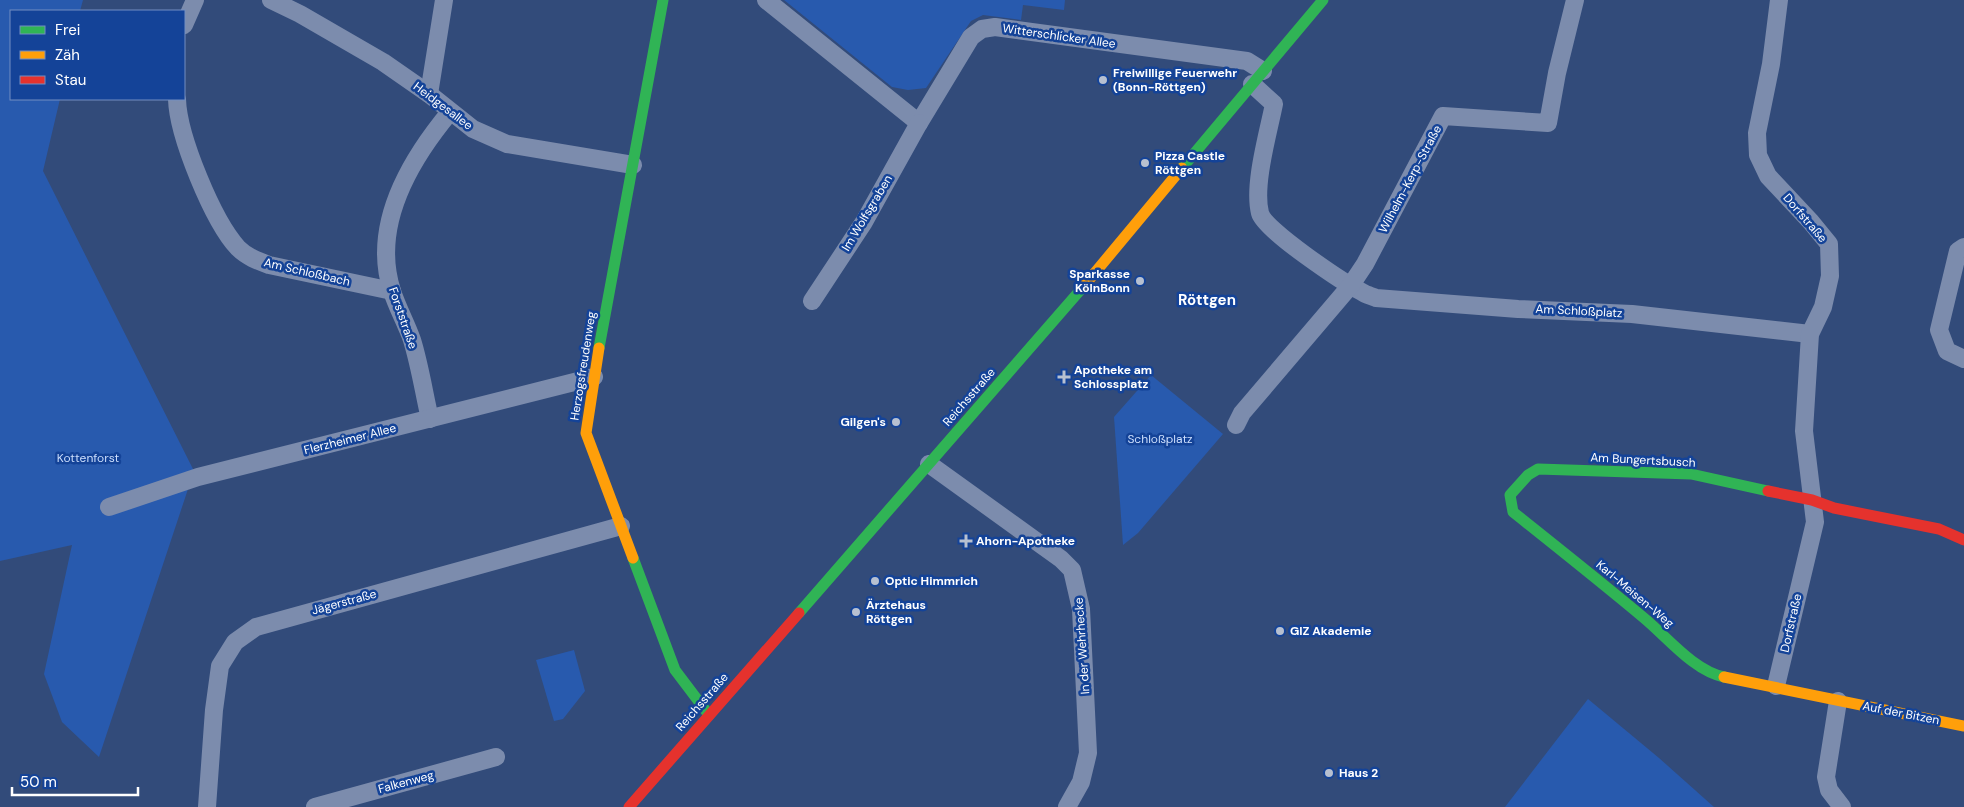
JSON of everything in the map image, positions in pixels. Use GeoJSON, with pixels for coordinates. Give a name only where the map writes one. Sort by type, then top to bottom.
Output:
{"type":"FeatureCollection","features":[{"type":"Feature","properties":{"kind":"street"},"geometry":{"type":"LineString","coordinates":[[185,22],[194,0]]}},
{"type":"Feature","properties":{"kind":"street","name":"Heidgesallee"},"geometry":{"type":"LineString","coordinates":[[271,0],[300,14],[383,62],[429,94],[473,130],[507,144],[633,165]]}},
{"type":"Feature","properties":{"kind":"street"},"geometry":{"type":"LineString","coordinates":[[429,94],[444,0]]}},
{"type":"Feature","properties":{"kind":"street","name":"Herzogsfreudenweg"},"geometry":{"type":"LineString","coordinates":[[663,0],[594,377],[586,433],[675,670],[709,715]]}},
{"type":"Feature","properties":{"kind":"street"},"geometry":{"type":"LineString","coordinates":[[766,0],[919,123]]}},
{"type":"Feature","properties":{"kind":"street","name":"Reichsstraße"},"geometry":{"type":"LineString","coordinates":[[629,807],[1055,320],[1323,0]]}},
{"type":"Feature","properties":{"kind":"street","name":"Wilhelm-Kerp-Straße"},"geometry":{"type":"LineString","coordinates":[[1351,285],[1365,264],[1443,116],[1548,123],[1557,73],[1576,0]]}},
{"type":"Feature","properties":{"kind":"street","name":"Dorfstraße"},"geometry":{"type":"LineString","coordinates":[[1770,685],[1815,522],[1804,431],[1810,334],[1824,307],[1830,276],[1829,244],[1768,176],[1758,155],[1757,133],[1771,64],[1779,0]]}},
{"type":"Feature","properties":{"kind":"street","name":"Witterschlicker Allee"},"geometry":{"type":"LineString","coordinates":[[919,123],[971,37],[982,29],[995,27],[1247,61],[1257,78]]}},
{"type":"Feature","properties":{"kind":"street","name":"Am Schloßplatz"},"geometry":{"type":"LineString","coordinates":[[1257,78],[1274,104],[1261,168],[1258,203],[1260,216],[1270,228],[1331,273],[1362,292],[1376,298],[1632,314],[1810,334]]}},
{"type":"Feature","properties":{"kind":"street","name":"Am Schloßbach"},"geometry":{"type":"LineString","coordinates":[[176,100],[189,153],[219,220],[238,248],[252,258],[269,265],[392,290]]}},
{"type":"Feature","properties":{"kind":"street","name":"Forststraße"},"geometry":{"type":"LineString","coordinates":[[430,419],[412,341],[392,290],[386,261],[388,230],[395,203],[406,176],[450,112]]}},
{"type":"Feature","properties":{"kind":"street","name":"Im Wolfsgraben"},"geometry":{"type":"LineString","coordinates":[[812,301],[864,222],[919,123]]}},
{"type":"Feature","properties":{"kind":"street"},"geometry":{"type":"LineString","coordinates":[[1964,247],[1958,251],[1958,278],[1940,330],[1947,350],[1964,359]]}},
{"type":"Feature","properties":{"kind":"street"},"geometry":{"type":"LineString","coordinates":[[1236,425],[1242,413],[1351,285]]}},
{"type":"Feature","properties":{"kind":"street","name":"Flerzheimer Allee"},"geometry":{"type":"LineString","coordinates":[[109,507],[198,477],[594,377]]}},
{"type":"Feature","properties":{"kind":"street","name":"In der Wehrhecke"},"geometry":{"type":"LineString","coordinates":[[929,464],[1061,559],[1072,570],[1081,609],[1088,753],[1081,782],[1068,807]]}},
{"type":"Feature","properties":{"kind":"street","name":"Am Bungertsbusch"},"geometry":{"type":"LineString","coordinates":[[1510,495],[1528,475],[1538,469],[1691,474],[1812,500]]}},
{"type":"Feature","properties":{"kind":"street","name":"Karl-Meisen-Weg"},"geometry":{"type":"LineString","coordinates":[[1510,495],[1513,512],[1645,619],[1696,664],[1715,675],[1770,685]]}},
{"type":"Feature","properties":{"kind":"street"},"geometry":{"type":"LineString","coordinates":[[1812,500],[1834,508],[1938,530],[1964,540]]}},
{"type":"Feature","properties":{"kind":"street","name":"Jägerstraße"},"geometry":{"type":"LineString","coordinates":[[207,807],[214,710],[220,666],[235,642],[256,627],[621,526]]}},
{"type":"Feature","properties":{"kind":"street","name":"Auf der Bitzen"},"geometry":{"type":"LineString","coordinates":[[1770,685],[1838,701],[1964,726]]}},
{"type":"Feature","properties":{"kind":"street"},"geometry":{"type":"LineString","coordinates":[[1838,701],[1826,777],[1830,790],[1842,807]]}},
{"type":"Feature","properties":{"kind":"street","name":"Falkenweg"},"geometry":{"type":"LineString","coordinates":[[315,807],[496,758]]}},
{"type":"Feature","properties":{"kind":"green space","name":"Kottenforst"},"geometry":{"type":"Polygon","coordinates":[[[0,0],[83,0],[80,10],[10,10],[10,100],[60,100],[43,171],[194,471],[99,757],[62,722],[44,674],[72,545],[0,561],[0,0]]]}},
{"type":"Feature","properties":{"kind":"green space"},"geometry":{"type":"Polygon","coordinates":[[[784,0],[1065,0],[1064,10],[1023,5],[1021,20],[983,15],[971,21],[926,88],[908,90],[892,87],[784,0]]]}},
{"type":"Feature","properties":{"kind":"green space","name":"Schloßplatz"},"geometry":{"type":"Polygon","coordinates":[[[1151,375],[1223,434],[1138,533],[1123,545],[1114,417],[1151,375]]]}},
{"type":"Feature","properties":{"kind":"green space"},"geometry":{"type":"Polygon","coordinates":[[[574,650],[585,691],[563,719],[554,721],[536,660],[574,650]]]}},
{"type":"Feature","properties":{"kind":"green space"},"geometry":{"type":"Polygon","coordinates":[[[1588,699],[1659,758],[1714,807],[1505,807],[1588,699]]]}},
{"type":"Feature","properties":{"kind":"traffic: fast"},"geometry":{"type":"LineString","coordinates":[[599,348],[663,0]]}},
{"type":"Feature","properties":{"kind":"traffic: fast"},"geometry":{"type":"LineString","coordinates":[[1182,168],[1323,0]]}},
{"type":"Feature","properties":{"kind":"traffic: fast"},"geometry":{"type":"LineString","coordinates":[[799,613],[1083,287]]}},
{"type":"Feature","properties":{"kind":"traffic: fast"},"geometry":{"type":"LineString","coordinates":[[1724,677],[1713,674],[1692,661],[1644,618],[1513,512],[1510,495],[1528,475],[1538,469],[1691,474],[1768,491]]}},
{"type":"Feature","properties":{"kind":"traffic: fast"},"geometry":{"type":"LineString","coordinates":[[633,558],[675,670],[709,715]]}},
{"type":"Feature","properties":{"kind":"traffic: slow"},"geometry":{"type":"LineString","coordinates":[[1083,287],[1182,168]]}},
{"type":"Feature","properties":{"kind":"traffic: slow"},"geometry":{"type":"LineString","coordinates":[[599,348],[586,433],[633,558]]}},
{"type":"Feature","properties":{"kind":"traffic: slow"},"geometry":{"type":"LineString","coordinates":[[1724,677],[1964,726]]}},
{"type":"Feature","properties":{"kind":"traffic: jam"},"geometry":{"type":"LineString","coordinates":[[1768,491],[1812,500],[1834,508],[1939,529],[1964,540]]}},
{"type":"Feature","properties":{"kind":"traffic: jam"},"geometry":{"type":"LineString","coordinates":[[629,807],[799,613]]}},
{"type":"Feature","properties":{"kind":"place","name":"Freiwillige Feuerwehr (Bonn-Röttgen)"},"geometry":{"type":"Point","coordinates":[1103,80]}},
{"type":"Feature","properties":{"kind":"place","name":"Pizza Castle Röttgen"},"geometry":{"type":"Point","coordinates":[1145,163]}},
{"type":"Feature","properties":{"kind":"place","name":"Sparkasse KölnBonn"},"geometry":{"type":"Point","coordinates":[1140,281]}},
{"type":"Feature","properties":{"kind":"place","name":"Apotheke am Schlossplatz"},"geometry":{"type":"Point","coordinates":[1064,377]}},
{"type":"Feature","properties":{"kind":"place","name":"Gilgen's"},"geometry":{"type":"Point","coordinates":[896,422]}},
{"type":"Feature","properties":{"kind":"place","name":"Ahorn-Apotheke"},"geometry":{"type":"Point","coordinates":[966,541]}},
{"type":"Feature","properties":{"kind":"place","name":"Optic Himmrich"},"geometry":{"type":"Point","coordinates":[875,581]}},
{"type":"Feature","properties":{"kind":"place","name":"Ärztehaus Röttgen"},"geometry":{"type":"Point","coordinates":[856,612]}},
{"type":"Feature","properties":{"kind":"place","name":"GIZ Akademie"},"geometry":{"type":"Point","coordinates":[1280,631]}},
{"type":"Feature","properties":{"kind":"place","name":"Haus 2"},"geometry":{"type":"Point","coordinates":[1329,773]}},
{"type":"Feature","properties":{"kind":"district","name":"Röttgen"},"geometry":{"type":"Point","coordinates":[1207,300]}}]}
